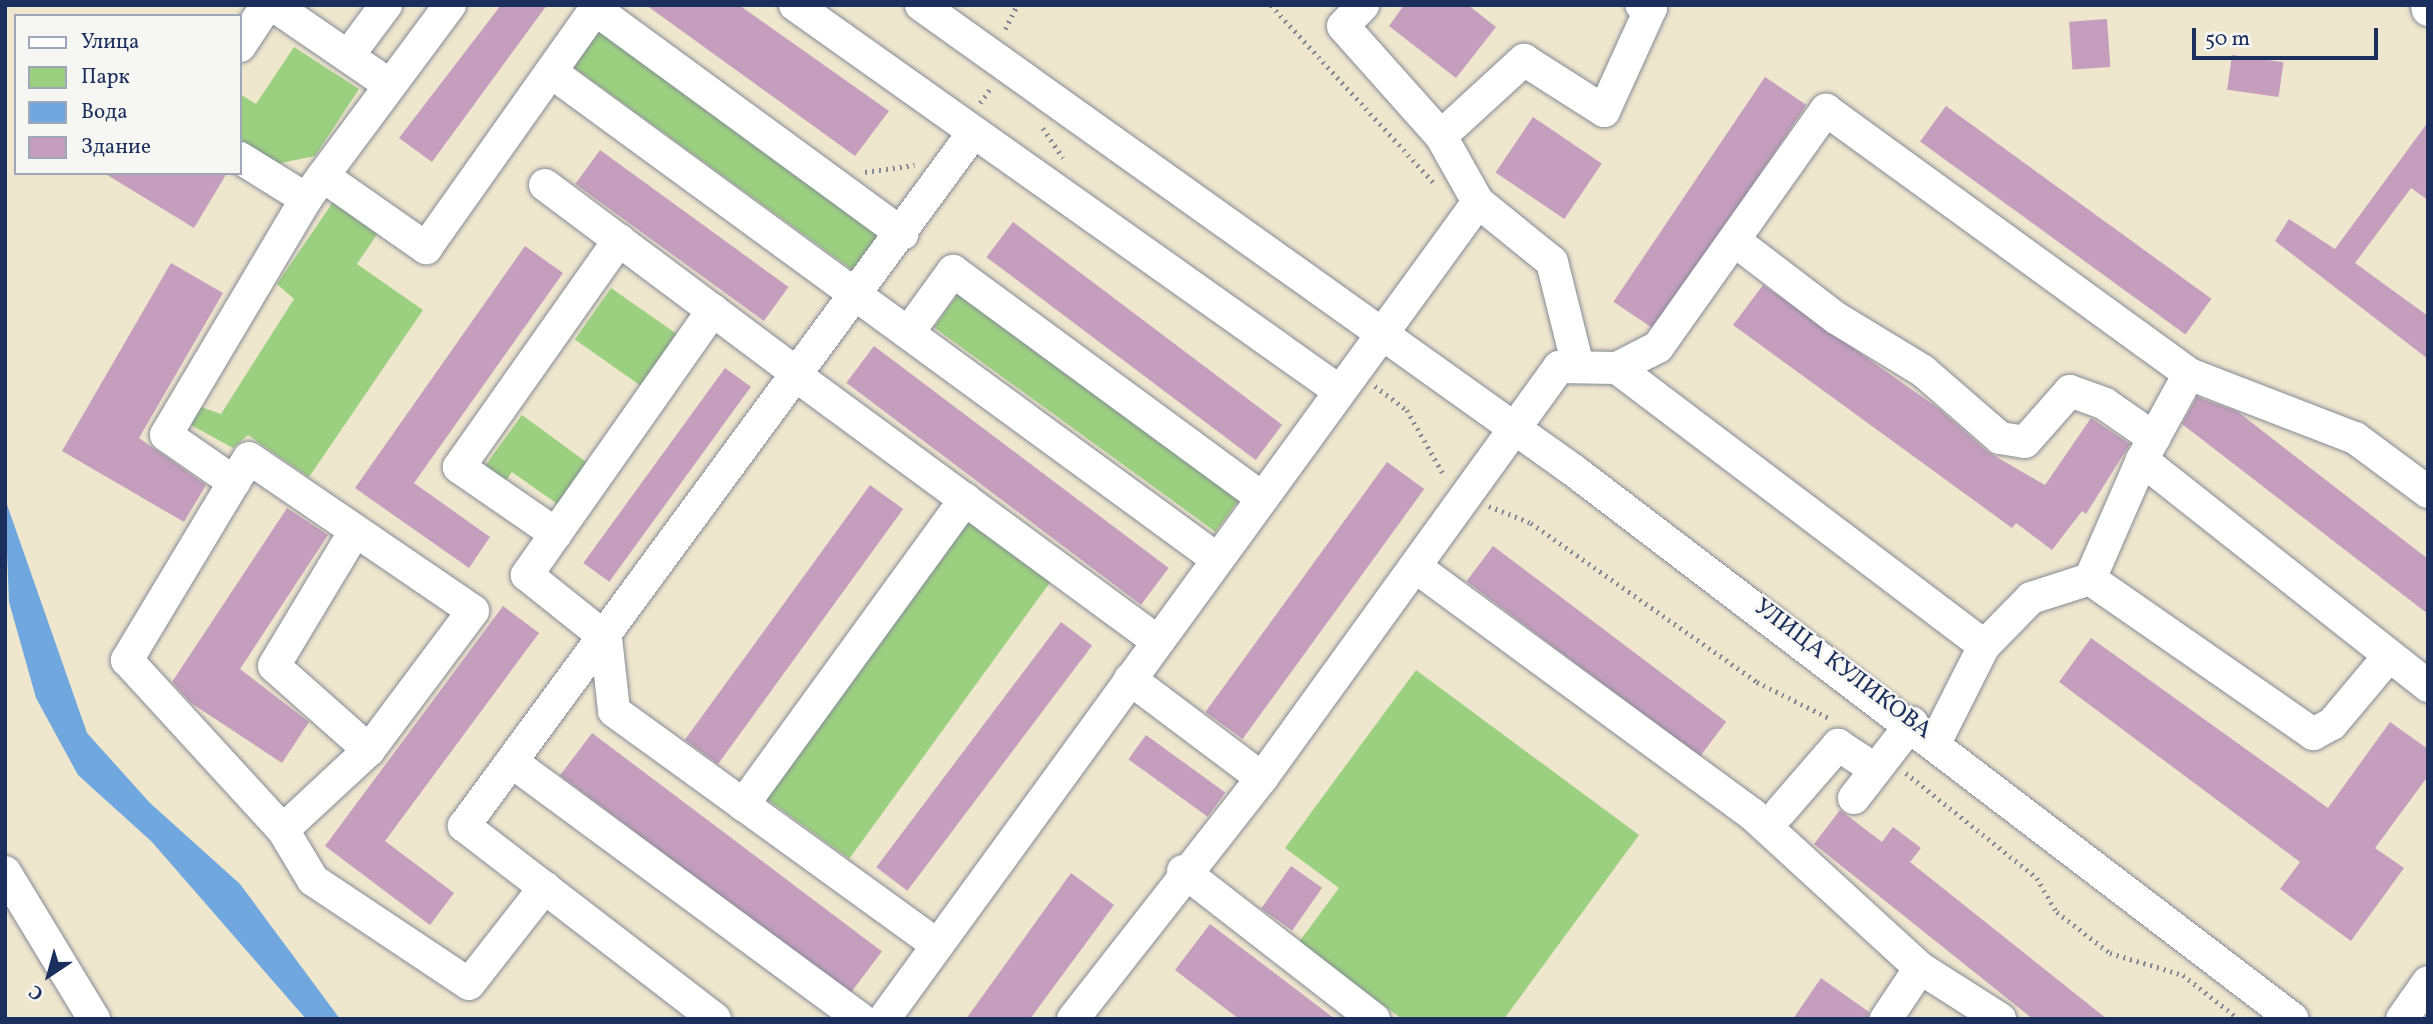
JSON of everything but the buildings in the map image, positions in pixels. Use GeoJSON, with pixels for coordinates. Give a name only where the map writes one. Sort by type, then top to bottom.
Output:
{"type":"FeatureCollection","features":[{"type":"Feature","properties":{"kind":"street"},"geometry":{"type":"LineString","coordinates":[[242,43],[267,5]]}},
{"type":"Feature","properties":{"kind":"street"},"geometry":{"type":"LineString","coordinates":[[273,5],[390,85]]}},
{"type":"Feature","properties":{"kind":"street"},"geometry":{"type":"LineString","coordinates":[[348,56],[386,5]]}},
{"type":"Feature","properties":{"kind":"street"},"geometry":{"type":"LineString","coordinates":[[234,482],[166,435],[315,187],[450,5]]}},
{"type":"Feature","properties":{"kind":"street"},"geometry":{"type":"LineString","coordinates":[[795,5],[973,133],[1346,380]]}},
{"type":"Feature","properties":{"kind":"street","name":"УЛИЦА КУЛИКОВА"},"geometry":{"type":"LineString","coordinates":[[921,5],[960,17],[1379,337],[1514,431],[1924,732],[2293,1019]]}},
{"type":"Feature","properties":{"kind":"street"},"geometry":{"type":"LineString","coordinates":[[1363,5],[1343,26],[1441,136],[1473,210],[1552,262],[1577,362]]}},
{"type":"Feature","properties":{"kind":"street"},"geometry":{"type":"LineString","coordinates":[[1441,136],[1524,60],[1604,111],[1651,8],[1641,5]]}},
{"type":"Feature","properties":{"kind":"street"},"geometry":{"type":"LineString","coordinates":[[242,159],[315,187],[426,248],[596,9],[902,234]]}},
{"type":"Feature","properties":{"kind":"street"},"geometry":{"type":"LineString","coordinates":[[551,72],[1217,559]]}},
{"type":"Feature","properties":{"kind":"street"},"geometry":{"type":"LineString","coordinates":[[1617,368],[1658,347],[1826,110],[2189,374],[2355,438],[2428,492]]}},
{"type":"Feature","properties":{"kind":"street"},"geometry":{"type":"LineString","coordinates":[[715,1019],[464,826],[606,638],[973,133]]}},
{"type":"Feature","properties":{"kind":"street"},"geometry":{"type":"LineString","coordinates":[[545,185],[798,376],[1158,641]]}},
{"type":"Feature","properties":{"kind":"street"},"geometry":{"type":"LineString","coordinates":[[884,1019],[1217,559],[1259,496],[1473,210]]}},
{"type":"Feature","properties":{"kind":"street"},"geometry":{"type":"LineString","coordinates":[[556,534],[460,467],[619,240]]}},
{"type":"Feature","properties":{"kind":"street"},"geometry":{"type":"LineString","coordinates":[[1735,240],[1836,317],[1923,371],[2000,438],[2025,442],[2070,391],[2105,404],[2148,449],[2389,656],[2428,686]]}},
{"type":"Feature","properties":{"kind":"street"},"geometry":{"type":"LineString","coordinates":[[908,333],[953,271],[1259,496]]}},
{"type":"Feature","properties":{"kind":"street"},"geometry":{"type":"LineString","coordinates":[[713,310],[527,575],[606,638],[614,711],[937,945]]}},
{"type":"Feature","properties":{"kind":"street"},"geometry":{"type":"LineString","coordinates":[[1073,1019],[1183,872],[1262,778],[1417,568],[1559,367],[1577,362],[1617,368],[1984,646]]}},
{"type":"Feature","properties":{"kind":"street"},"geometry":{"type":"LineString","coordinates":[[1854,799],[1881,763],[1924,732],[1984,646],[2031,598],[2090,579],[2148,449],[2189,374]]}},
{"type":"Feature","properties":{"kind":"street"},"geometry":{"type":"LineString","coordinates":[[283,830],[369,750],[473,611],[249,458],[127,660],[283,830],[313,880],[469,984],[545,887]]}},
{"type":"Feature","properties":{"kind":"street"},"geometry":{"type":"LineString","coordinates":[[743,805],[965,499]]}},
{"type":"Feature","properties":{"kind":"street"},"geometry":{"type":"LineString","coordinates":[[355,531],[274,666],[369,750]]}},
{"type":"Feature","properties":{"kind":"street"},"geometry":{"type":"LineString","coordinates":[[1417,568],[1752,814],[1920,968],[1986,1014]]}},
{"type":"Feature","properties":{"kind":"street"},"geometry":{"type":"LineString","coordinates":[[2090,579],[2313,734],[2332,724],[2389,656]]}},
{"type":"Feature","properties":{"kind":"street"},"geometry":{"type":"LineString","coordinates":[[1130,679],[1262,778]]}},
{"type":"Feature","properties":{"kind":"street"},"geometry":{"type":"LineString","coordinates":[[1780,812],[1838,745],[1881,763]]}},
{"type":"Feature","properties":{"kind":"street"},"geometry":{"type":"LineString","coordinates":[[512,762],[862,1019]]}},
{"type":"Feature","properties":{"kind":"street"},"geometry":{"type":"LineString","coordinates":[[5,872],[94,1019]]}},
{"type":"Feature","properties":{"kind":"street"},"geometry":{"type":"LineString","coordinates":[[1183,872],[1374,1019]]}},
{"type":"Feature","properties":{"kind":"street"},"geometry":{"type":"LineString","coordinates":[[1886,1019],[1920,968]]}},
{"type":"Feature","properties":{"kind":"street"},"geometry":{"type":"LineString","coordinates":[[2402,1019],[2428,982]]}},
{"type":"Feature","properties":{"kind":"path"},"geometry":{"type":"LineString","coordinates":[[1271,5],[1302,46],[1473,210]]}},
{"type":"Feature","properties":{"kind":"path"},"geometry":{"type":"LineString","coordinates":[[1037,119],[1053,148],[1072,164]]}},
{"type":"Feature","properties":{"kind":"path"},"geometry":{"type":"LineString","coordinates":[[825,177],[954,160]]}},
{"type":"Feature","properties":{"kind":"path"},"geometry":{"type":"LineString","coordinates":[[1346,380],[1407,410],[1447,481],[1468,497],[1531,523],[1757,682],[1844,726]]}},
{"type":"Feature","properties":{"kind":"path"},"geometry":{"type":"LineString","coordinates":[[1881,763],[2037,878],[2057,912],[2110,953],[2183,975],[2239,1019]]}},
{"type":"Feature","properties":{"kind":"green space"},"geometry":{"type":"Polygon","coordinates":[[[598,28],[884,235],[857,273],[571,65],[598,28]]]}},
{"type":"Feature","properties":{"kind":"green space"},"geometry":{"type":"Polygon","coordinates":[[[294,47],[359,89],[315,156],[276,164],[242,141],[242,95],[256,104],[294,47]]]}},
{"type":"Feature","properties":{"kind":"green space"},"geometry":{"type":"Polygon","coordinates":[[[333,202],[378,233],[357,264],[423,310],[309,477],[248,435],[233,448],[189,424],[201,407],[221,414],[294,299],[277,284],[333,202]]]}},
{"type":"Feature","properties":{"kind":"green space"},"geometry":{"type":"Polygon","coordinates":[[[611,288],[679,336],[643,387],[575,340],[611,288]]]}},
{"type":"Feature","properties":{"kind":"green space"},"geometry":{"type":"Polygon","coordinates":[[[958,294],[1240,499],[1215,532],[934,327],[958,294]]]}},
{"type":"Feature","properties":{"kind":"green space"},"geometry":{"type":"Polygon","coordinates":[[[522,415],[593,467],[563,508],[512,472],[503,485],[482,470],[522,415]]]}},
{"type":"Feature","properties":{"kind":"green space"},"geometry":{"type":"Polygon","coordinates":[[[964,512],[1054,577],[849,859],[759,794],[964,512]]]}},
{"type":"Feature","properties":{"kind":"green space"},"geometry":{"type":"Polygon","coordinates":[[[1416,670],[1639,835],[1504,1019],[1402,1019],[1299,942],[1339,888],[1285,848],[1416,670]]]}},
{"type":"Feature","properties":{"kind":"water"},"geometry":{"type":"Polygon","coordinates":[[[5,499],[87,733],[150,803],[240,884],[340,1019],[306,1019],[152,842],[78,775],[36,698],[9,602],[5,499]]]}}]}
